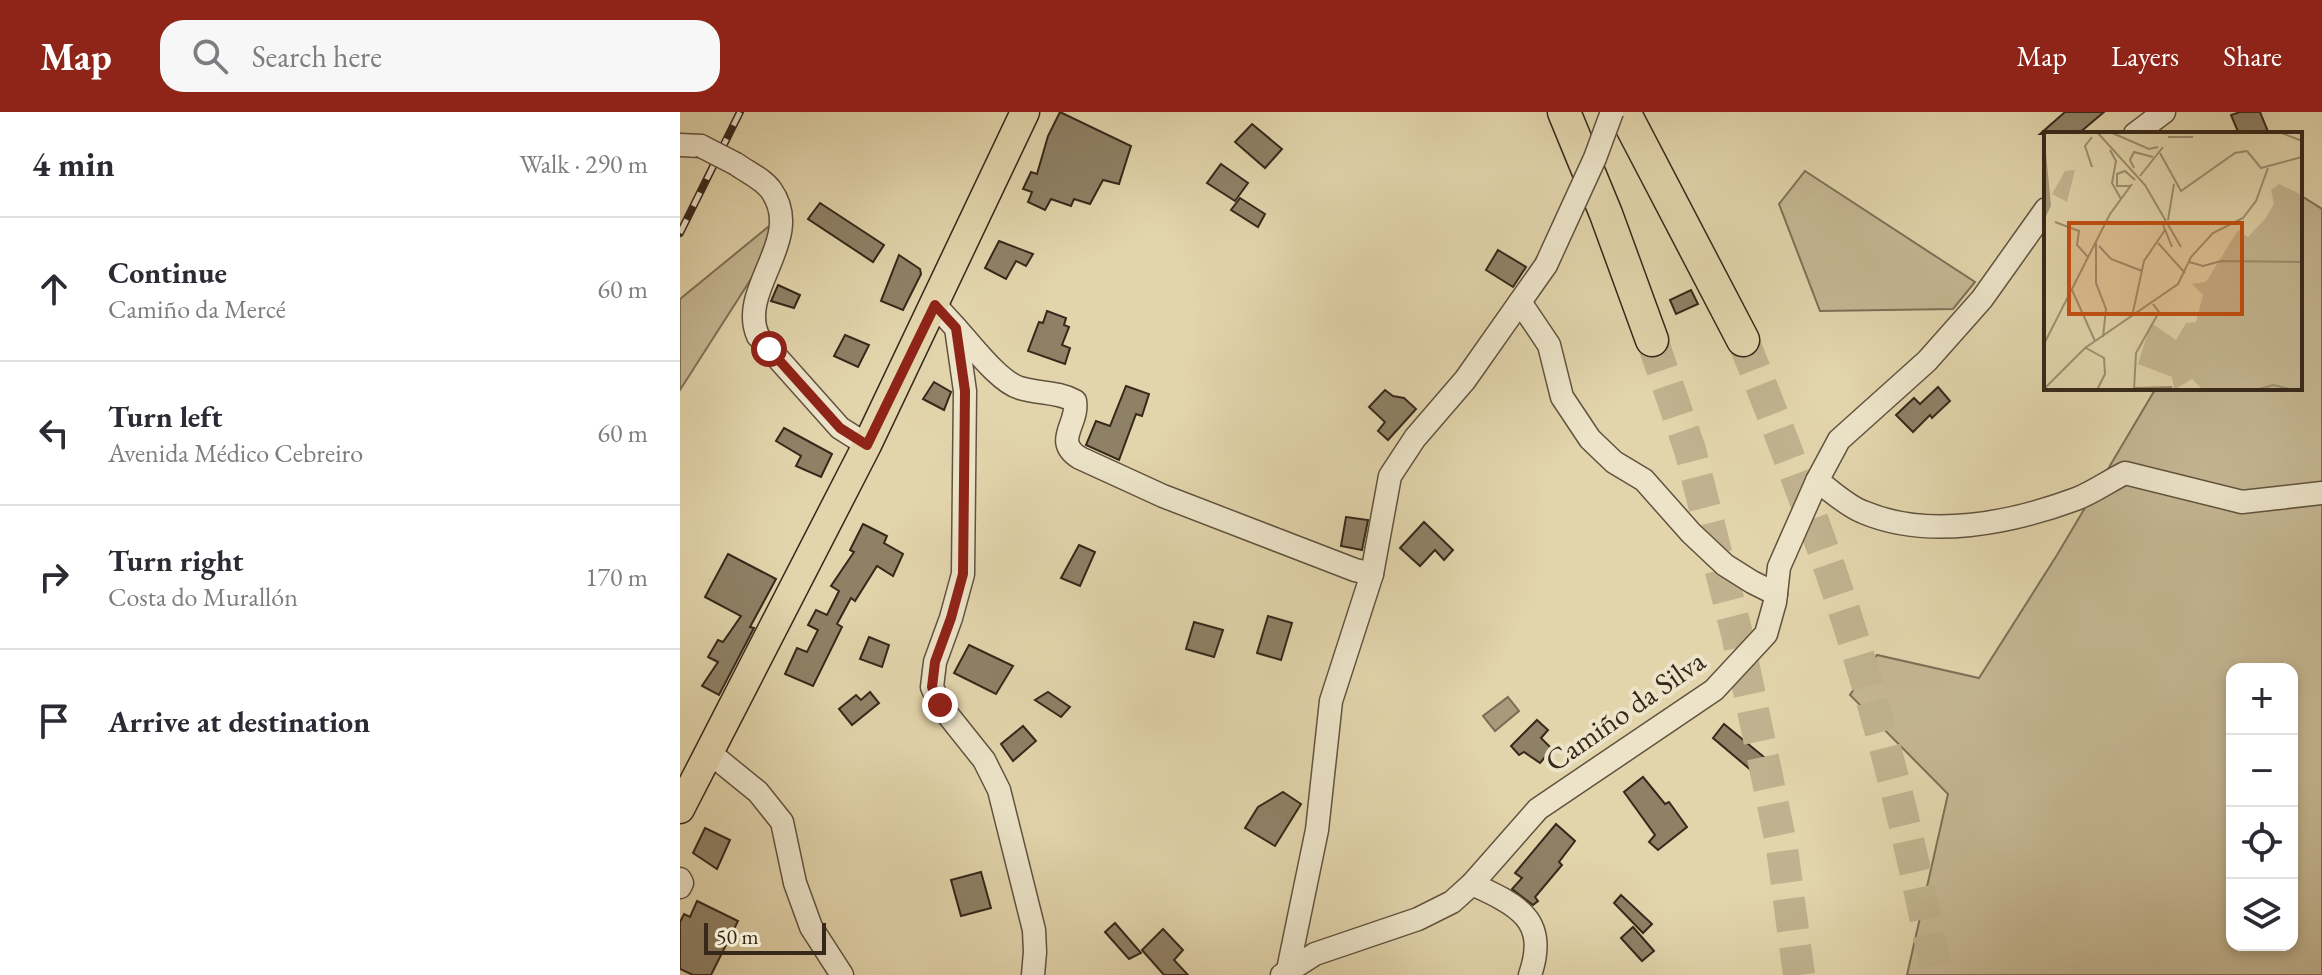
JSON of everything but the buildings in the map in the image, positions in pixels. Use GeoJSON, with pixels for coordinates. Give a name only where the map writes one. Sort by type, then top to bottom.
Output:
{"type":"FeatureCollection","features":[{"type":"Feature","properties":{"kind":"highway"},"geometry":{"type":"LineString","coordinates":[[1564,112],[1606,214],[1652,340]]}},
{"type":"Feature","properties":{"kind":"highway"},"geometry":{"type":"LineString","coordinates":[[1624,112],[1743,340]]}},
{"type":"Feature","properties":{"kind":"main road"},"geometry":{"type":"LineString","coordinates":[[680,809],[867,445],[1025,112]]}},
{"type":"Feature","properties":{"kind":"street"},"geometry":{"type":"LineString","coordinates":[[1285,972],[1317,830],[1331,701],[1372,574],[1390,476],[1415,438],[1465,380],[1546,265],[1595,158],[1612,112]]}},
{"type":"Feature","properties":{"kind":"street"},"geometry":{"type":"LineString","coordinates":[[2138,132],[2164,112]]}},
{"type":"Feature","properties":{"kind":"street"},"geometry":{"type":"LineString","coordinates":[[690,146],[736,164],[771,190],[778,203],[782,226],[758,296],[754,328],[840,428],[867,445]]}},
{"type":"Feature","properties":{"kind":"street","name":"Camiño da Silva"},"geometry":{"type":"LineString","coordinates":[[1285,972],[1315,954],[1418,919],[1452,902],[1472,884],[1538,809],[1714,690],[1766,634],[1779,567],[1839,440],[1927,361],[1982,299],[2044,212]]}},
{"type":"Feature","properties":{"kind":"street"},"geometry":{"type":"LineString","coordinates":[[1520,302],[1549,345],[1562,397],[1590,439],[1614,462],[1644,480],[1691,533],[1725,565],[1776,594]]}},
{"type":"Feature","properties":{"kind":"street"},"geometry":{"type":"LineString","coordinates":[[935,305],[1016,388],[1054,393],[1075,401],[1076,409],[1066,443],[1070,452],[1163,496],[1372,574]]}},
{"type":"Feature","properties":{"kind":"street"},"geometry":{"type":"LineString","coordinates":[[956,328],[965,391],[963,574],[935,662],[932,687],[940,705],[984,760],[999,790],[1034,930],[1033,975]]}},
{"type":"Feature","properties":{"kind":"street"},"geometry":{"type":"LineString","coordinates":[[1817,481],[1862,512],[1903,524],[1952,527],[2014,518],[2078,499],[2125,473],[2242,502],[2322,493]]}},
{"type":"Feature","properties":{"kind":"street"},"geometry":{"type":"LineString","coordinates":[[710,753],[758,792],[782,822],[795,883],[811,927],[842,975]]}},
{"type":"Feature","properties":{"kind":"street"},"geometry":{"type":"LineString","coordinates":[[680,879],[680,887]]}},
{"type":"Feature","properties":{"kind":"street"},"geometry":{"type":"LineString","coordinates":[[1472,884],[1524,914],[1535,931],[1536,956],[1530,975]]}},
{"type":"Feature","properties":{"kind":"shaded area"},"geometry":{"type":"Polygon","coordinates":[[[1805,171],[1975,282],[1953,309],[1820,311],[1779,204],[1805,171]]]}},
{"type":"Feature","properties":{"kind":"shaded area"},"geometry":{"type":"Polygon","coordinates":[[[2302,196],[2322,209],[2322,975],[1907,975],[1948,794],[1850,695],[1877,655],[1979,678],[2057,555],[2155,390],[2302,390],[2302,196]]]}},
{"type":"Feature","properties":{"kind":"shaded area"},"geometry":{"type":"Polygon","coordinates":[[[768,227],[774,243],[680,390],[680,299],[768,227]]]}},
{"type":"Feature","properties":{"kind":"shaded area"},"geometry":{"type":"Polygon","coordinates":[[[1508,697],[1519,711],[1495,731],[1483,716],[1508,697]]]}},
{"type":"Feature","properties":{"kind":"tunnel"},"geometry":{"type":"LineString","coordinates":[[1652,340],[1690,450],[1737,634],[1782,848],[1799,975]]}},
{"type":"Feature","properties":{"kind":"tunnel"},"geometry":{"type":"LineString","coordinates":[[1743,340],[1818,537],[1868,687],[1905,826],[1937,975]]}},
{"type":"Feature","properties":{"kind":"railway"},"geometry":{"type":"LineString","coordinates":[[680,233],[740,112]]}},
{"type":"Feature","properties":{"kind":"route"},"geometry":{"type":"LineString","coordinates":[[769,349],[840,428],[867,445],[935,305],[956,328],[965,391],[963,574],[935,662],[932,687],[940,705]]}}]}
